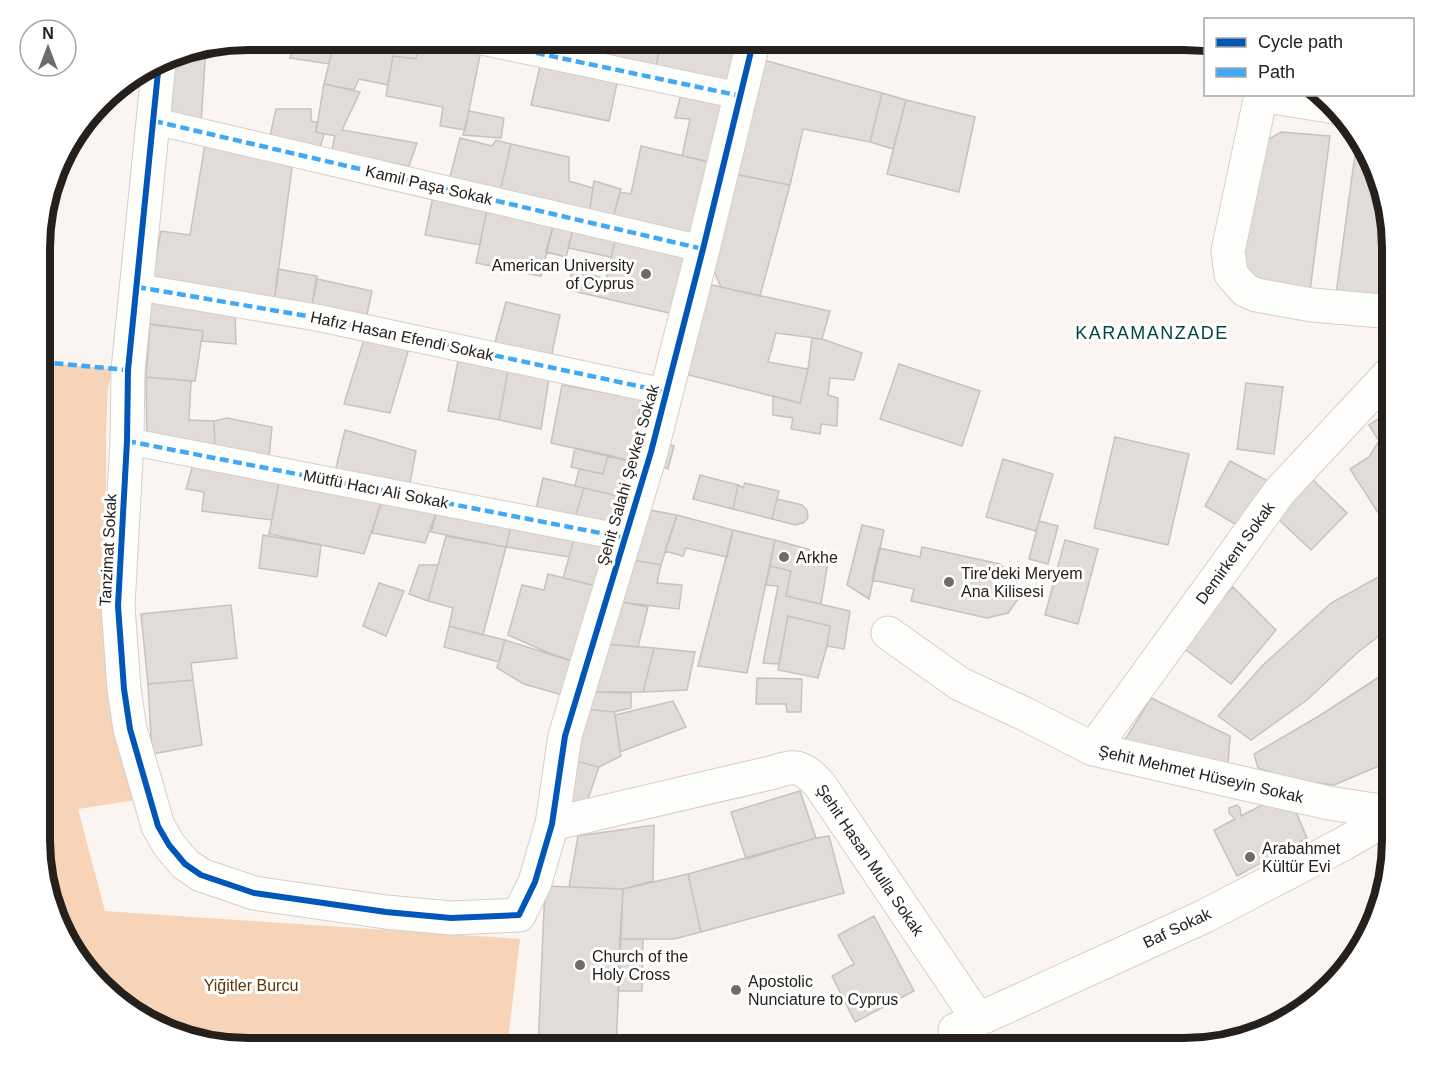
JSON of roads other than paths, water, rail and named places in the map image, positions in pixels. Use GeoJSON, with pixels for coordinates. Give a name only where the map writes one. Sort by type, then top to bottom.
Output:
{"type":"FeatureCollection","features":[{"type":"Feature","properties":{"kind":"street"},"geometry":{"type":"LineString","coordinates":[[522,50],[741,96]]}},
{"type":"Feature","properties":{"kind":"street","name":"Şehit Salahi Şevket Sokak"},"geometry":{"type":"LineString","coordinates":[[519,915],[535,882],[552,824],[565,736],[651,452],[751,50]]}},
{"type":"Feature","properties":{"kind":"street","name":"Tanzimat Sokak"},"geometry":{"type":"LineString","coordinates":[[158,71],[128,370],[127,441],[118,606],[124,689],[130,729],[158,826],[169,845],[185,864],[201,875],[254,893],[386,912],[451,918],[519,915]]}},
{"type":"Feature","properties":{"kind":"street"},"geometry":{"type":"LineString","coordinates":[[1261,96],[1228,251],[1231,274],[1245,290],[1267,298],[1312,305],[1382,311]]}},
{"type":"Feature","properties":{"kind":"street"},"geometry":{"type":"LineString","coordinates":[[1267,96],[1324,106]]}},
{"type":"Feature","properties":{"kind":"street","name":"Kamil Paşa Sokak"},"geometry":{"type":"LineString","coordinates":[[154,121],[703,249]]}},
{"type":"Feature","properties":{"kind":"street","name":"Hafız Hasan Efendi Sokak"},"geometry":{"type":"LineString","coordinates":[[137,287],[319,318],[666,392]]}},
{"type":"Feature","properties":{"kind":"street","name":"Demirkent Sokak"},"geometry":{"type":"LineString","coordinates":[[1093,749],[1280,491],[1382,382]]}},
{"type":"Feature","properties":{"kind":"street","name":"Mütfü Hacı Ali Sokak"},"geometry":{"type":"LineString","coordinates":[[127,441],[626,538]]}},
{"type":"Feature","properties":{"kind":"street","name":"Şehit Mehmet Hüseyin Sokak"},"geometry":{"type":"LineString","coordinates":[[888,633],[960,684],[1093,749],[1329,803],[1382,812]]}},
{"type":"Feature","properties":{"kind":"street","name":"Şehit Hasan Mulla Sokak"},"geometry":{"type":"LineString","coordinates":[[552,824],[792,766],[806,770],[820,785],[967,1025]]}},
{"type":"Feature","properties":{"kind":"street","name":"Baf Sokak"},"geometry":{"type":"LineString","coordinates":[[967,1025],[1205,916],[1343,844],[1382,821]]}},
{"type":"Feature","properties":{"kind":"place","name":"American University of Cyprus"},"geometry":{"type":"Point","coordinates":[646,274]}},
{"type":"Feature","properties":{"kind":"place","name":"Arkhe"},"geometry":{"type":"Point","coordinates":[784,557]}},
{"type":"Feature","properties":{"kind":"place","name":"Tire'deki Meryem Ana Kilisesi"},"geometry":{"type":"Point","coordinates":[949,582]}},
{"type":"Feature","properties":{"kind":"place","name":"Arabahmet Kültür Evi"},"geometry":{"type":"Point","coordinates":[1250,857]}},
{"type":"Feature","properties":{"kind":"place","name":"Church of the Holy Cross"},"geometry":{"type":"Point","coordinates":[580,965]}},
{"type":"Feature","properties":{"kind":"place","name":"Apostolic Nunciature to Cyprus"},"geometry":{"type":"Point","coordinates":[736,990]}},
{"type":"Feature","properties":{"kind":"district","name":"KARAMANZADE"},"geometry":{"type":"Point","coordinates":[1152,333]}},
{"type":"Feature","properties":{"kind":"park label","name":"Yiğitler Burcu"},"geometry":{"type":"Point","coordinates":[251,985]}}]}
